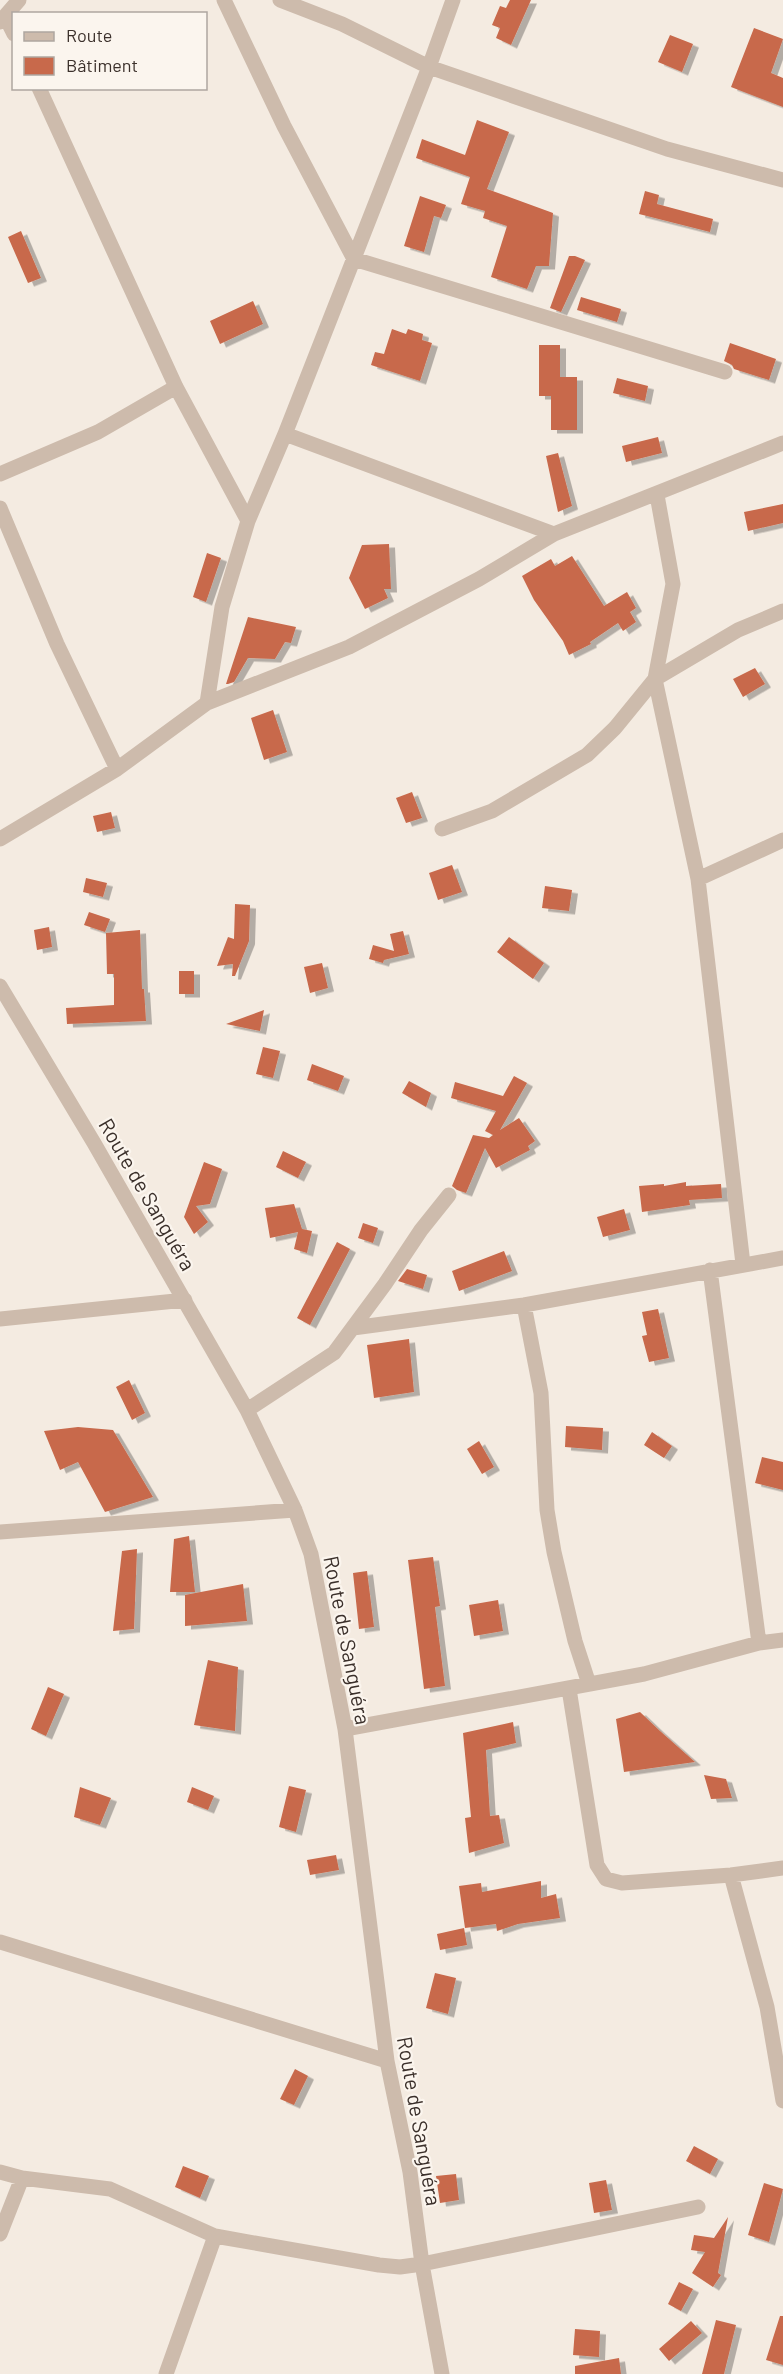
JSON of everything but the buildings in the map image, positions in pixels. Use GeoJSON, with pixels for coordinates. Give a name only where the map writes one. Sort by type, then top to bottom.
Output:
{"type":"FeatureCollection","features":[{"type":"Feature","properties":{"kind":"street"},"geometry":{"type":"LineString","coordinates":[[12,32],[2,19],[19,0]]}},
{"type":"Feature","properties":{"kind":"street"},"geometry":{"type":"LineString","coordinates":[[224,0],[284,126],[354,259],[725,372]]}},
{"type":"Feature","properties":{"kind":"street"},"geometry":{"type":"LineString","coordinates":[[280,0],[342,24],[429,67],[667,148],[783,180]]}},
{"type":"Feature","properties":{"kind":"street"},"geometry":{"type":"LineString","coordinates":[[207,704],[222,607],[248,521],[354,259],[453,0]]}},
{"type":"Feature","properties":{"kind":"street"},"geometry":{"type":"LineString","coordinates":[[40,90],[176,387],[248,521]]}},
{"type":"Feature","properties":{"kind":"street"},"geometry":{"type":"LineString","coordinates":[[0,474],[98,432],[176,387]]}},
{"type":"Feature","properties":{"kind":"street"},"geometry":{"type":"LineString","coordinates":[[285,434],[554,534]]}},
{"type":"Feature","properties":{"kind":"street"},"geometry":{"type":"LineString","coordinates":[[0,839],[117,769],[207,704],[349,647],[479,579],[554,534],[657,495],[783,442]]}},
{"type":"Feature","properties":{"kind":"street"},"geometry":{"type":"LineString","coordinates":[[657,495],[673,584],[655,679],[698,879],[743,1264]]}},
{"type":"Feature","properties":{"kind":"street"},"geometry":{"type":"LineString","coordinates":[[0,508],[57,645],[117,769]]}},
{"type":"Feature","properties":{"kind":"street"},"geometry":{"type":"LineString","coordinates":[[442,829],[492,811],[586,755],[615,728],[655,679],[738,630],[783,611]]}},
{"type":"Feature","properties":{"kind":"street"},"geometry":{"type":"LineString","coordinates":[[698,879],[783,840]]}},
{"type":"Feature","properties":{"kind":"street","name":"Route de Sanguéra"},"geometry":{"type":"LineString","coordinates":[[0,986],[185,1299],[247,1410],[295,1509],[310,1554],[345,1729],[387,2061],[410,2172],[422,2264],[442,2374]]}},
{"type":"Feature","properties":{"kind":"street"},"geometry":{"type":"LineString","coordinates":[[247,1410],[334,1353],[449,1194]]}},
{"type":"Feature","properties":{"kind":"street"},"geometry":{"type":"LineString","coordinates":[[353,1328],[524,1305],[783,1258]]}},
{"type":"Feature","properties":{"kind":"street"},"geometry":{"type":"LineString","coordinates":[[710,1270],[759,1643]]}},
{"type":"Feature","properties":{"kind":"street"},"geometry":{"type":"LineString","coordinates":[[0,1319],[185,1299]]}},
{"type":"Feature","properties":{"kind":"street"},"geometry":{"type":"LineString","coordinates":[[524,1305],[541,1393],[547,1510],[554,1552],[574,1641],[589,1684]]}},
{"type":"Feature","properties":{"kind":"street"},"geometry":{"type":"LineString","coordinates":[[0,1533],[295,1509]]}},
{"type":"Feature","properties":{"kind":"street"},"geometry":{"type":"LineString","coordinates":[[345,1729],[644,1674],[759,1643],[783,1640]]}},
{"type":"Feature","properties":{"kind":"street"},"geometry":{"type":"LineString","coordinates":[[569,1689],[597,1865],[606,1879],[622,1883],[731,1875],[783,1868]]}},
{"type":"Feature","properties":{"kind":"street"},"geometry":{"type":"LineString","coordinates":[[731,1875],[767,2007],[783,2101]]}},
{"type":"Feature","properties":{"kind":"street"},"geometry":{"type":"LineString","coordinates":[[0,1942],[387,2061]]}},
{"type":"Feature","properties":{"kind":"street"},"geometry":{"type":"LineString","coordinates":[[0,2172],[22,2178],[110,2189],[215,2236],[400,2267],[698,2207]]}},
{"type":"Feature","properties":{"kind":"street"},"geometry":{"type":"LineString","coordinates":[[0,2234],[22,2178]]}},
{"type":"Feature","properties":{"kind":"street"},"geometry":{"type":"LineString","coordinates":[[166,2374],[215,2236]]}}]}
